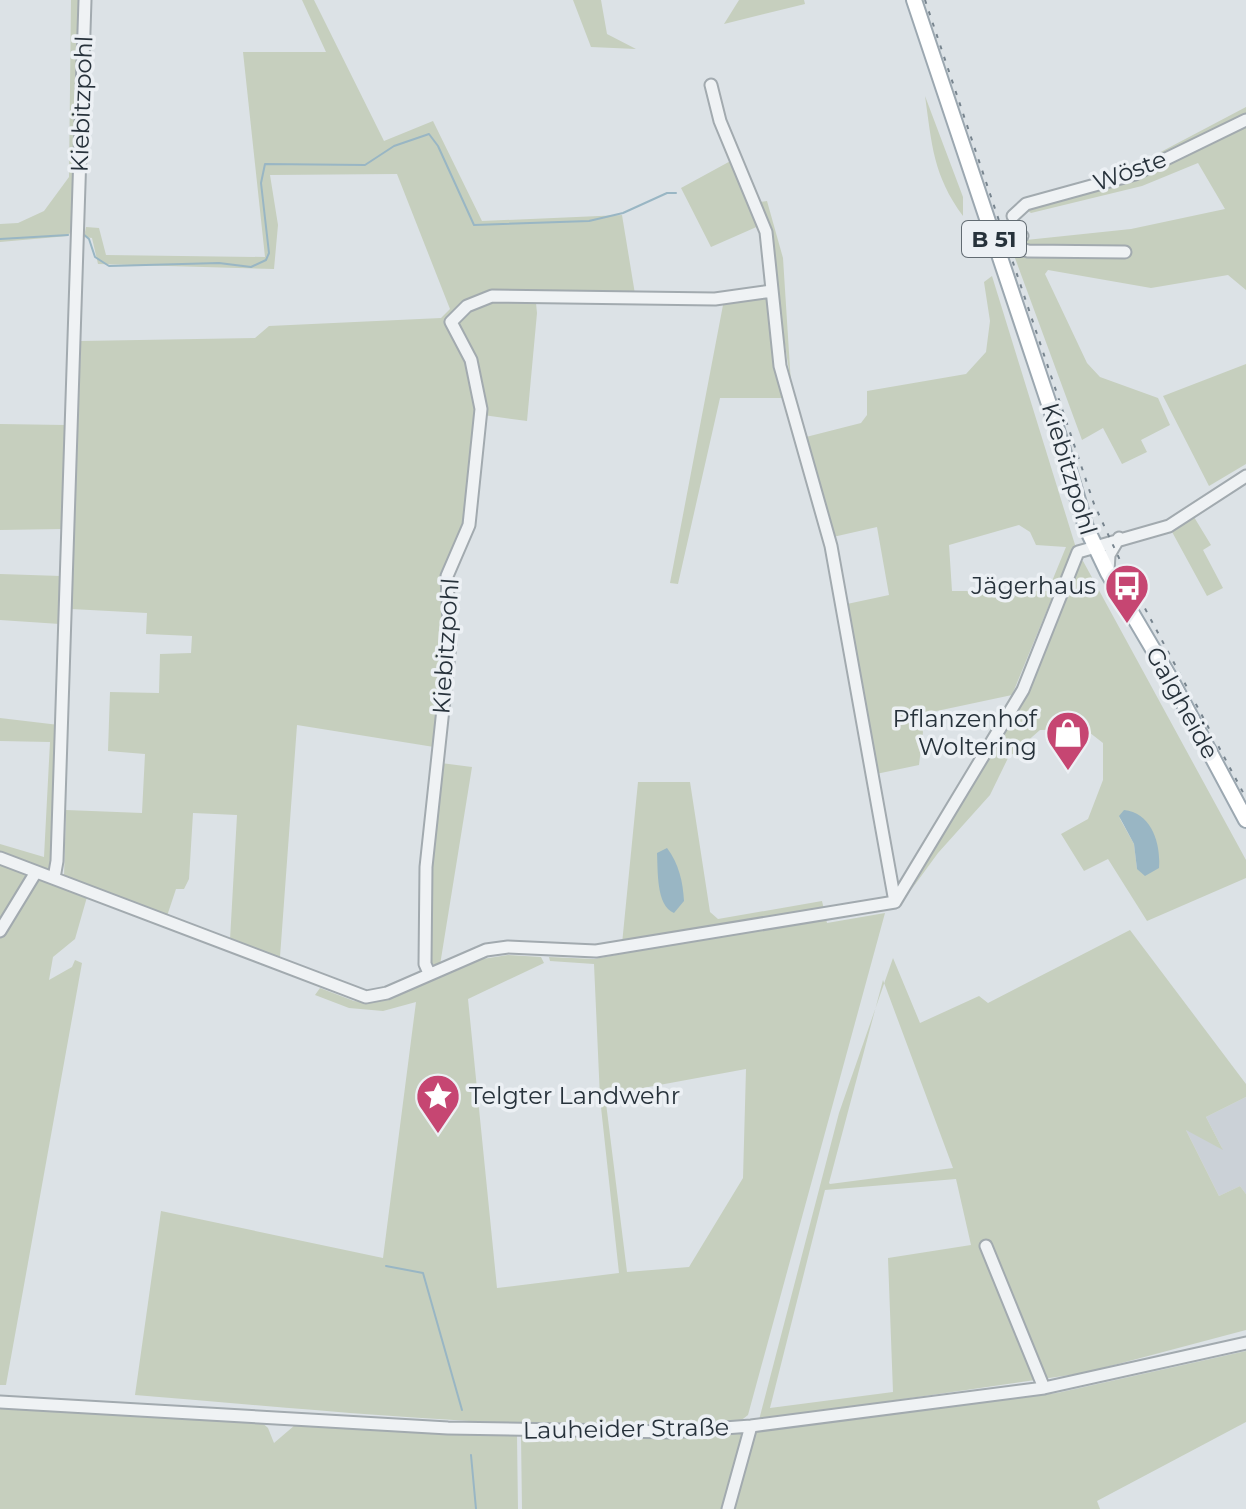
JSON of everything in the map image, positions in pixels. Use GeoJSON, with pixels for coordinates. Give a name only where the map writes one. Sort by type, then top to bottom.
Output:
{"type":"FeatureCollection","features":[{"type":"Feature","properties":{"kind":"main road","name":"Kiebitzpohl"},"geometry":{"type":"LineString","coordinates":[[914,0],[1005,249],[1094,545]]}},
{"type":"Feature","properties":{"kind":"main road","name":"Galgheide"},"geometry":{"type":"LineString","coordinates":[[1094,545],[1246,820]]}},
{"type":"Feature","properties":{"kind":"street","name":"Kiebitzpohl"},"geometry":{"type":"LineString","coordinates":[[54,878],[85,0]]}},
{"type":"Feature","properties":{"kind":"street"},"geometry":{"type":"LineString","coordinates":[[0,858],[357,996],[387,993],[486,950],[508,947],[609,950],[895,902],[831,546],[780,366],[766,232],[720,121],[711,85]]}},
{"type":"Feature","properties":{"kind":"street","name":"Wöste"},"geometry":{"type":"LineString","coordinates":[[1013,216],[1026,204],[1135,174],[1246,120]]}},
{"type":"Feature","properties":{"kind":"street"},"geometry":{"type":"LineString","coordinates":[[1005,249],[1022,236]]}},
{"type":"Feature","properties":{"kind":"street"},"geometry":{"type":"LineString","coordinates":[[1005,249],[1125,252]]}},
{"type":"Feature","properties":{"kind":"street","name":"Kiebitzpohl"},"geometry":{"type":"LineString","coordinates":[[429,973],[425,964],[426,867],[450,644],[447,576],[469,525],[481,409],[471,360],[451,322],[467,306],[492,296],[715,299],[772,291]]}},
{"type":"Feature","properties":{"kind":"street"},"geometry":{"type":"LineString","coordinates":[[1094,545],[1169,526],[1246,476]]}},
{"type":"Feature","properties":{"kind":"street"},"geometry":{"type":"LineString","coordinates":[[1108,573],[1109,555],[1119,538]]}},
{"type":"Feature","properties":{"kind":"street","name":"Kiebitzpohl"},"geometry":{"type":"LineString","coordinates":[[895,902],[1023,690],[1073,559],[1078,552],[1094,545]]}},
{"type":"Feature","properties":{"kind":"street"},"geometry":{"type":"LineString","coordinates":[[0,931],[36,872]]}},
{"type":"Feature","properties":{"kind":"street"},"geometry":{"type":"LineString","coordinates":[[986,1246],[1044,1388]]}},
{"type":"Feature","properties":{"kind":"street","name":"Lauheider Straße"},"geometry":{"type":"LineString","coordinates":[[0,1402],[519,1431],[671,1432],[751,1426],[1044,1388],[1246,1343]]}},
{"type":"Feature","properties":{"kind":"street"},"geometry":{"type":"LineString","coordinates":[[728,1509],[751,1426]]}},
{"type":"Feature","properties":{"kind":"shaded area"},"geometry":{"type":"Polygon","coordinates":[[[1246,1097],[1246,1194],[1240,1186],[1219,1196],[1185,1128],[1222,1148],[1206,1117],[1246,1097]]]}},
{"type":"Feature","properties":{"kind":"green space"},"geometry":{"type":"Polygon","coordinates":[[[71,0],[79,0],[74,226],[68,236],[0,242],[0,224],[18,223],[44,211],[69,177],[71,0]]]}},
{"type":"Feature","properties":{"kind":"green space"},"geometry":{"type":"Polygon","coordinates":[[[302,0],[314,0],[384,141],[433,121],[482,221],[622,215],[635,294],[535,293],[537,313],[527,421],[476,414],[464,522],[443,574],[444,642],[434,747],[297,725],[280,957],[230,940],[237,815],[193,813],[189,879],[184,889],[176,889],[167,916],[64,876],[66,810],[142,813],[145,754],[108,751],[110,692],[159,693],[160,654],[191,653],[192,636],[146,634],[147,613],[71,609],[81,341],[255,338],[269,326],[441,318],[450,309],[397,174],[270,175],[278,225],[274,269],[98,264],[92,238],[84,237],[86,227],[99,228],[106,255],[265,257],[243,52],[326,52],[302,0]]]}},
{"type":"Feature","properties":{"kind":"green space"},"geometry":{"type":"Polygon","coordinates":[[[573,0],[601,0],[607,34],[636,49],[591,47],[573,0]]]}},
{"type":"Feature","properties":{"kind":"green space"},"geometry":{"type":"Polygon","coordinates":[[[739,0],[804,0],[805,4],[724,24],[739,0]]]}},
{"type":"Feature","properties":{"kind":"green space"},"geometry":{"type":"Polygon","coordinates":[[[925,96],[963,197],[963,216],[940,173],[932,145],[925,96]]]}},
{"type":"Feature","properties":{"kind":"green space"},"geometry":{"type":"Polygon","coordinates":[[[1246,107],[1246,116],[1133,171],[1136,165],[1246,107]]]}},
{"type":"Feature","properties":{"kind":"green space"},"geometry":{"type":"Polygon","coordinates":[[[1246,125],[1246,290],[1228,275],[1151,288],[1048,270],[1045,274],[1087,363],[1100,377],[1158,398],[1170,425],[1141,440],[1147,452],[1122,464],[1103,428],[1082,440],[1012,250],[1026,240],[1131,229],[1225,209],[1198,163],[1142,186],[1031,213],[1025,209],[1135,176],[1246,125]]]}},
{"type":"Feature","properties":{"kind":"green space"},"geometry":{"type":"Polygon","coordinates":[[[736,158],[761,225],[711,247],[681,188],[736,158]]]}},
{"type":"Feature","properties":{"kind":"green space"},"geometry":{"type":"Polygon","coordinates":[[[767,201],[783,258],[791,384],[772,259],[759,202],[767,201]]]}},
{"type":"Feature","properties":{"kind":"green space"},"geometry":{"type":"Polygon","coordinates":[[[992,276],[1076,548],[1070,554],[1012,695],[918,715],[923,732],[919,765],[876,774],[847,604],[889,595],[877,527],[833,537],[806,437],[861,423],[867,415],[867,391],[966,374],[986,352],[990,321],[984,282],[992,276]],[[1019,525],[949,545],[952,591],[1048,591],[1066,547],[1036,545],[1030,532],[1019,525]]]}},
{"type":"Feature","properties":{"kind":"green space"},"geometry":{"type":"Polygon","coordinates":[[[764,295],[770,300],[773,342],[783,398],[720,398],[678,584],[670,583],[723,305],[733,299],[764,295]]]}},
{"type":"Feature","properties":{"kind":"green space"},"geometry":{"type":"Polygon","coordinates":[[[1246,364],[1246,464],[1209,486],[1163,396],[1246,364]]]}},
{"type":"Feature","properties":{"kind":"green space"},"geometry":{"type":"Polygon","coordinates":[[[0,424],[66,425],[63,529],[0,530],[0,424]]]}},
{"type":"Feature","properties":{"kind":"green space"},"geometry":{"type":"Polygon","coordinates":[[[1194,517],[1211,545],[1203,550],[1223,588],[1207,596],[1171,530],[1194,517]]]}},
{"type":"Feature","properties":{"kind":"green space"},"geometry":{"type":"Polygon","coordinates":[[[1083,561],[1246,860],[1246,878],[1147,921],[1108,859],[1084,871],[1061,834],[1088,819],[1103,780],[1103,743],[1085,729],[1040,730],[1008,758],[990,795],[938,853],[911,890],[1027,693],[1076,563],[1083,561]],[[1119,817],[1134,844],[1137,869],[1159,867],[1119,817]]]}},
{"type":"Feature","properties":{"kind":"green space"},"geometry":{"type":"Polygon","coordinates":[[[0,574],[61,576],[60,624],[0,620],[0,574]]]}},
{"type":"Feature","properties":{"kind":"green space"},"geometry":{"type":"Polygon","coordinates":[[[0,718],[59,725],[53,871],[0,851],[0,844],[44,857],[50,742],[0,741],[0,718]]]}},
{"type":"Feature","properties":{"kind":"green space"},"geometry":{"type":"Polygon","coordinates":[[[441,763],[472,767],[440,965],[430,964],[431,863],[441,763]]]}},
{"type":"Feature","properties":{"kind":"green space"},"geometry":{"type":"Polygon","coordinates":[[[638,782],[690,782],[710,912],[718,919],[822,901],[827,923],[885,913],[748,1415],[739,1422],[664,1425],[513,1423],[135,1395],[161,1211],[383,1258],[416,1002],[383,1011],[349,1008],[315,995],[320,988],[354,1001],[371,1003],[476,960],[508,955],[541,957],[544,963],[468,999],[497,1288],[619,1273],[600,1098],[594,964],[550,961],[549,957],[594,959],[621,954],[638,782]],[[746,1069],[605,1095],[627,1272],[689,1267],[743,1178],[746,1069]]]}},
{"type":"Feature","properties":{"kind":"green space"},"geometry":{"type":"Polygon","coordinates":[[[0,865],[87,897],[75,939],[53,957],[49,980],[72,967],[75,960],[82,963],[6,1385],[0,1385],[0,865]]]}},
{"type":"Feature","properties":{"kind":"green space"},"geometry":{"type":"Polygon","coordinates":[[[1130,930],[1246,1084],[1246,1097],[1206,1117],[1223,1150],[1186,1130],[1219,1196],[1240,1186],[1246,1194],[1246,1330],[1084,1373],[759,1420],[839,1113],[875,1008],[829,1183],[953,1168],[884,983],[893,958],[920,1023],[979,996],[988,1003],[1130,930]],[[956,1179],[825,1190],[770,1408],[893,1392],[888,1258],[971,1245],[956,1179]]]}},
{"type":"Feature","properties":{"kind":"green space"},"geometry":{"type":"Polygon","coordinates":[[[1246,1351],[1246,1422],[1097,1501],[1100,1509],[733,1509],[752,1429],[1057,1393],[1246,1351]]]}},
{"type":"Feature","properties":{"kind":"green space"},"geometry":{"type":"Polygon","coordinates":[[[0,1405],[259,1420],[268,1428],[274,1443],[295,1425],[517,1436],[518,1509],[0,1509],[0,1405]]]}},
{"type":"Feature","properties":{"kind":"green space"},"geometry":{"type":"Polygon","coordinates":[[[748,1430],[726,1509],[522,1509],[521,1436],[670,1437],[748,1430]]]}},
{"type":"Feature","properties":{"kind":"water"},"geometry":{"type":"Polygon","coordinates":[[[1124,810],[1142,817],[1156,840],[1159,868],[1145,876],[1137,869],[1134,844],[1119,816],[1124,810]]]}},
{"type":"Feature","properties":{"kind":"water"},"geometry":{"type":"Polygon","coordinates":[[[667,848],[677,867],[684,901],[674,913],[664,903],[658,878],[657,853],[667,848]]]}},
{"type":"Feature","properties":{"kind":"waterway"},"geometry":{"type":"LineString","coordinates":[[82,233],[89,239],[95,257],[109,266],[219,263],[251,267],[266,260],[269,253],[261,183],[265,164],[365,165],[394,146],[429,134],[438,146],[474,225],[589,221],[623,213],[667,193],[676,193]]}},
{"type":"Feature","properties":{"kind":"waterway"},"geometry":{"type":"LineString","coordinates":[[0,239],[68,235]]}},
{"type":"Feature","properties":{"kind":"waterway"},"geometry":{"type":"LineString","coordinates":[[386,1266],[423,1273],[462,1410]]}},
{"type":"Feature","properties":{"kind":"waterway"},"geometry":{"type":"LineString","coordinates":[[471,1455],[476,1509]]}},
{"type":"Feature","properties":{"kind":"railway"},"geometry":{"type":"LineString","coordinates":[[925,0],[1094,504],[1125,571],[1246,798]]}},
{"type":"Feature","properties":{"kind":"place","name":"Jägerhaus"},"geometry":{"type":"Point","coordinates":[1127,625]}},
{"type":"Feature","properties":{"kind":"place","name":"Pflanzenhof Woltering"},"geometry":{"type":"Point","coordinates":[1068,772]}},
{"type":"Feature","properties":{"kind":"place","name":"Telgter Landwehr"},"geometry":{"type":"Point","coordinates":[438,1135]}}]}
